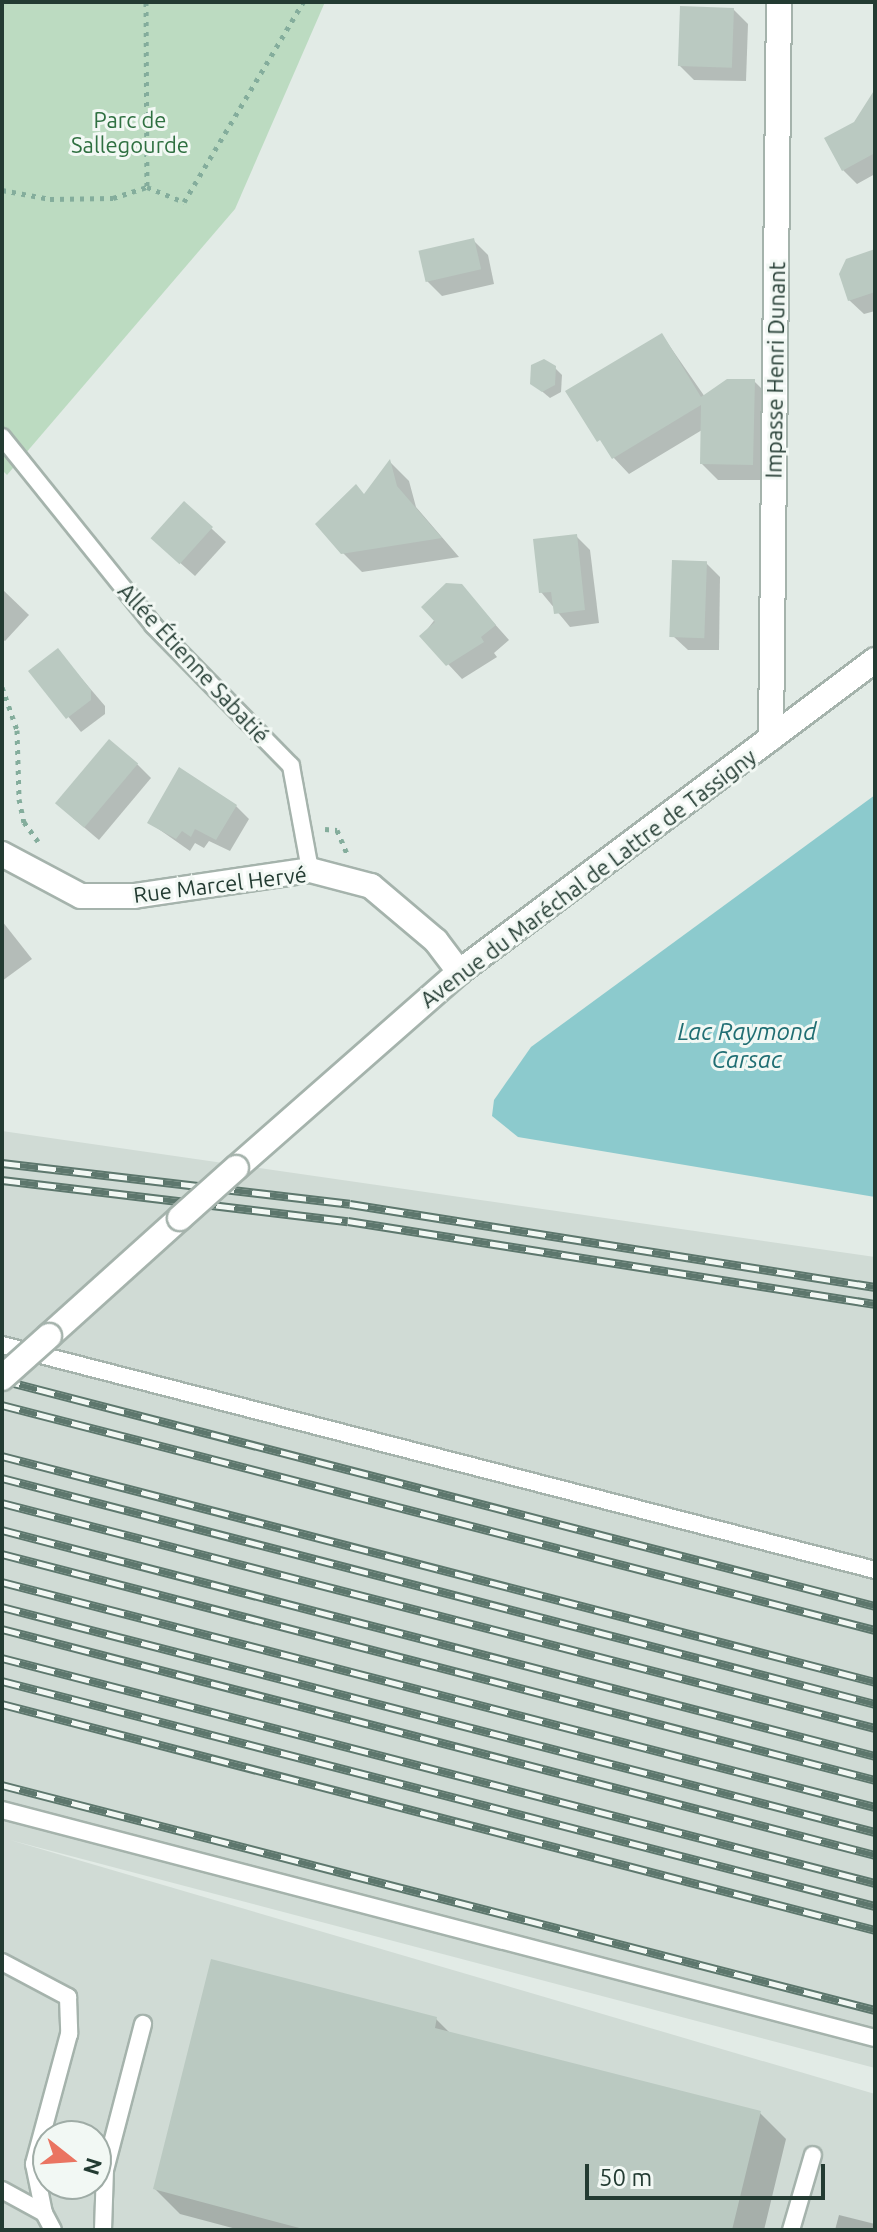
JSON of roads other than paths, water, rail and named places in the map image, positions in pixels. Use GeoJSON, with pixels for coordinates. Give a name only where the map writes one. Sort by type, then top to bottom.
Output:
{"type":"FeatureCollection","features":[{"type":"Feature","properties":{"kind":"street","name":"Impasse Henri Dunant"},"geometry":{"type":"LineString","coordinates":[[771,738],[779,2]]}},
{"type":"Feature","properties":{"kind":"street","name":"Avenue du Maréchal de Lattre de Tassigny"},"geometry":{"type":"LineString","coordinates":[[2,1378],[459,972],[875,660]]}},
{"type":"Feature","properties":{"kind":"street","name":"Rue Marcel Hervé"},"geometry":{"type":"LineString","coordinates":[[2,854],[81,896],[134,896],[310,870],[371,886],[436,941],[459,972]]}},
{"type":"Feature","properties":{"kind":"lane","name":"Allée Étienne Sabatié"},"geometry":{"type":"LineString","coordinates":[[2,437],[153,625],[291,766],[310,870]]}},
{"type":"Feature","properties":{"kind":"lane"},"geometry":{"type":"LineString","coordinates":[[2,1345],[875,1570]]}},
{"type":"Feature","properties":{"kind":"lane"},"geometry":{"type":"LineString","coordinates":[[2,1810],[875,2038]]}},
{"type":"Feature","properties":{"kind":"lane"},"geometry":{"type":"LineString","coordinates":[[2,1962],[68,1997],[69,2034],[34,2164],[44,2213],[53,2230]]}},
{"type":"Feature","properties":{"kind":"lane"},"geometry":{"type":"LineString","coordinates":[[103,2230],[105,2170],[143,2024]]}},
{"type":"Feature","properties":{"kind":"lane"},"geometry":{"type":"LineString","coordinates":[[791,2230],[813,2155]]}},
{"type":"Feature","properties":{"kind":"lane"},"geometry":{"type":"LineString","coordinates":[[2,2190],[44,2213]]}},
{"type":"Feature","properties":{"kind":"water","name":"Lac Raymond Carsac"},"geometry":{"type":"Polygon","coordinates":[[[875,795],[875,1197],[518,1137],[492,1116],[494,1100],[531,1047],[875,795]]]}},
{"type":"Feature","properties":{"kind":"railway"},"geometry":{"type":"LineString","coordinates":[[2,1163],[350,1204],[875,1287]]}},
{"type":"Feature","properties":{"kind":"railway"},"geometry":{"type":"LineString","coordinates":[[2,1180],[348,1221],[875,1304]]}},
{"type":"Feature","properties":{"kind":"railway"},"geometry":{"type":"LineString","coordinates":[[2,1380],[875,1606]]}},
{"type":"Feature","properties":{"kind":"railway"},"geometry":{"type":"LineString","coordinates":[[2,1405],[875,1630]]}},
{"type":"Feature","properties":{"kind":"railway"},"geometry":{"type":"LineString","coordinates":[[2,1456],[875,1682]]}},
{"type":"Feature","properties":{"kind":"railway"},"geometry":{"type":"LineString","coordinates":[[2,1478],[875,1704]]}},
{"type":"Feature","properties":{"kind":"railway"},"geometry":{"type":"LineString","coordinates":[[2,1503],[875,1728]]}},
{"type":"Feature","properties":{"kind":"railway"},"geometry":{"type":"LineString","coordinates":[[2,1530],[875,1756]]}},
{"type":"Feature","properties":{"kind":"railway"},"geometry":{"type":"LineString","coordinates":[[2,1554],[875,1780]]}},
{"type":"Feature","properties":{"kind":"railway"},"geometry":{"type":"LineString","coordinates":[[2,1582],[875,1807]]}},
{"type":"Feature","properties":{"kind":"railway"},"geometry":{"type":"LineString","coordinates":[[2,1607],[875,1832]]}},
{"type":"Feature","properties":{"kind":"railway"},"geometry":{"type":"LineString","coordinates":[[2,1629],[875,1855]]}},
{"type":"Feature","properties":{"kind":"railway"},"geometry":{"type":"LineString","coordinates":[[2,1658],[875,1883]]}},
{"type":"Feature","properties":{"kind":"railway"},"geometry":{"type":"LineString","coordinates":[[2,1681],[875,1906]]}},
{"type":"Feature","properties":{"kind":"railway"},"geometry":{"type":"LineString","coordinates":[[2,1704],[875,1930]]}},
{"type":"Feature","properties":{"kind":"railway"},"geometry":{"type":"LineString","coordinates":[[2,1785],[875,2010]]}},
{"type":"Feature","properties":{"kind":"park label","name":"Parc de Sallegourde"},"geometry":{"type":"Point","coordinates":[130,132]}}]}
